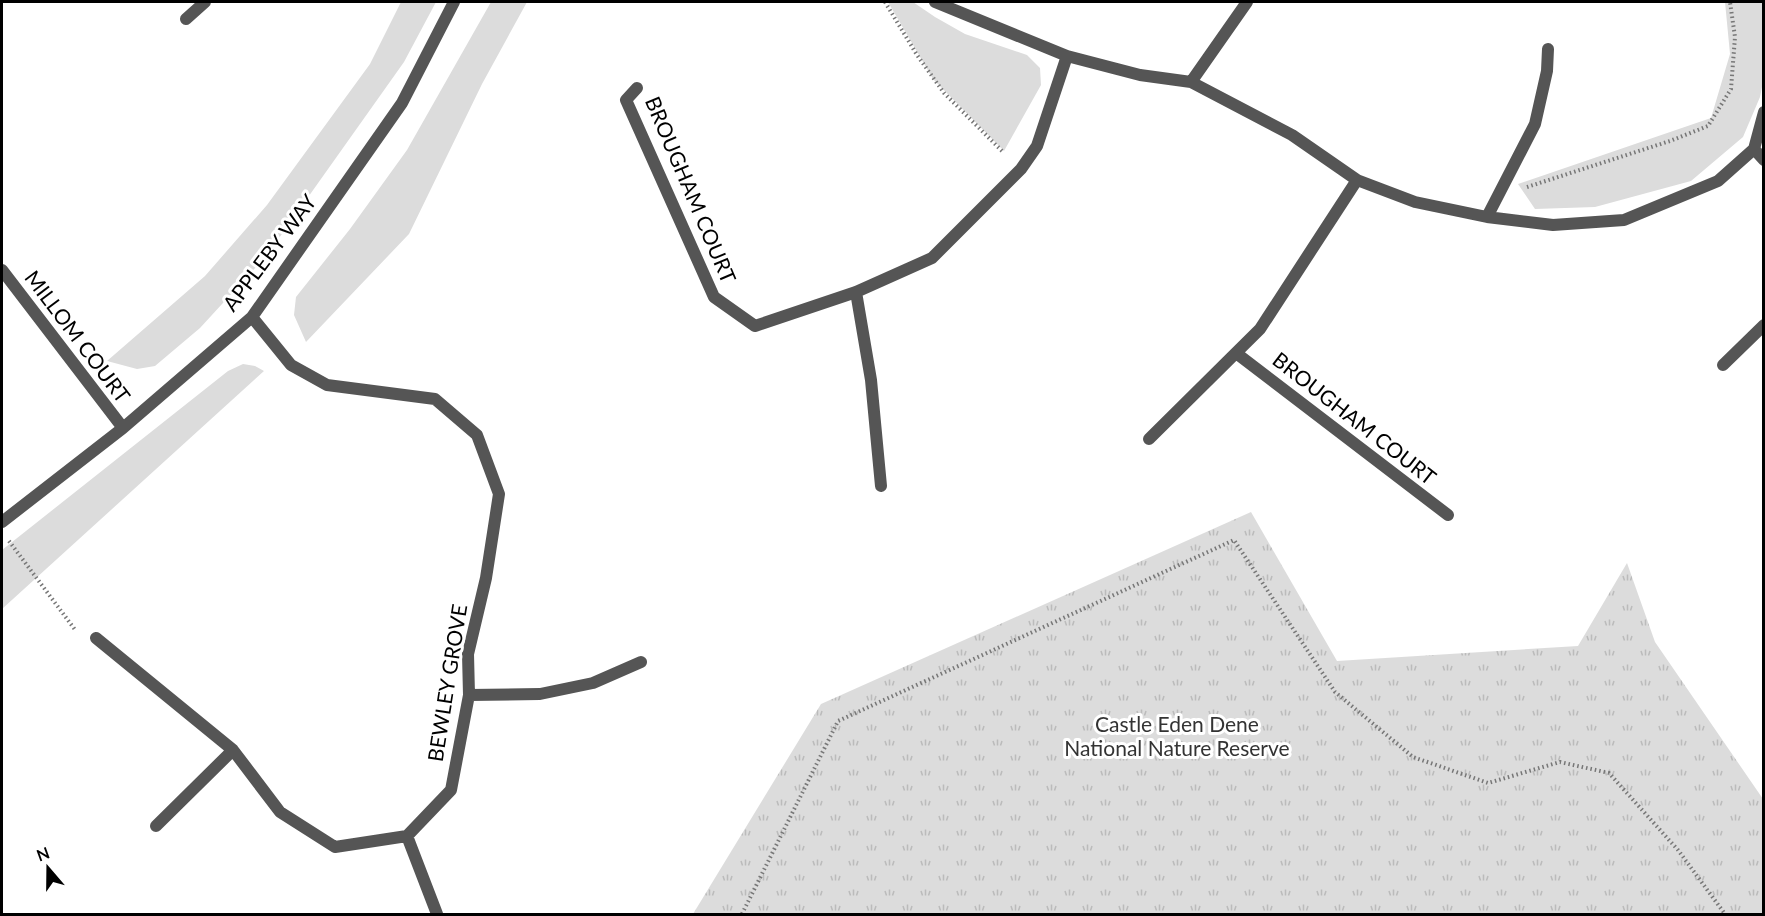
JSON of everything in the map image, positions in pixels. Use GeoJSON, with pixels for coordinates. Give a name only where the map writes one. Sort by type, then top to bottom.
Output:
{"type":"FeatureCollection","features":[{"type":"Feature","properties":{"kind":"street"},"geometry":{"type":"LineString","coordinates":[[186,19],[205,2]]}},
{"type":"Feature","properties":{"kind":"street","name":"APPLEBY WAY"},"geometry":{"type":"LineString","coordinates":[[2,522],[123,428],[252,316],[402,103],[454,2]]}},
{"type":"Feature","properties":{"kind":"street"},"geometry":{"type":"LineString","coordinates":[[935,2],[1067,56],[1140,75],[1191,82],[1292,135],[1357,180],[1416,202],[1487,217],[1553,225],[1624,220],[1718,181],[1754,149],[1764,112]]}},
{"type":"Feature","properties":{"kind":"street"},"geometry":{"type":"LineString","coordinates":[[1191,82],[1247,2]]}},
{"type":"Feature","properties":{"kind":"street"},"geometry":{"type":"LineString","coordinates":[[1487,217],[1535,124],[1547,71],[1548,49]]}},
{"type":"Feature","properties":{"kind":"street","name":"BROUGHAM COURT"},"geometry":{"type":"LineString","coordinates":[[637,88],[626,100],[714,297],[754,326],[856,292],[932,258],[1021,169],[1037,146],[1067,56]]}},
{"type":"Feature","properties":{"kind":"street"},"geometry":{"type":"LineString","coordinates":[[1754,149],[1764,160]]}},
{"type":"Feature","properties":{"kind":"street","name":"BROUGHAM COURT"},"geometry":{"type":"LineString","coordinates":[[1149,439],[1260,329],[1357,180]]}},
{"type":"Feature","properties":{"kind":"street","name":"MILLOM COURT"},"geometry":{"type":"LineString","coordinates":[[2,270],[123,428]]}},
{"type":"Feature","properties":{"kind":"street"},"geometry":{"type":"LineString","coordinates":[[856,292],[871,380],[881,486]]}},
{"type":"Feature","properties":{"kind":"street","name":"BEWLEY GROVE"},"geometry":{"type":"LineString","coordinates":[[252,316],[291,365],[327,385],[435,399],[477,435],[499,494],[486,578],[468,654],[469,695],[451,789],[407,836]]}},
{"type":"Feature","properties":{"kind":"street"},"geometry":{"type":"LineString","coordinates":[[1723,365],[1764,326]]}},
{"type":"Feature","properties":{"kind":"street","name":"BROUGHAM COURT"},"geometry":{"type":"LineString","coordinates":[[1236,353],[1448,515]]}},
{"type":"Feature","properties":{"kind":"street"},"geometry":{"type":"LineString","coordinates":[[96,638],[233,750],[280,812],[335,847],[407,836],[437,915]]}},
{"type":"Feature","properties":{"kind":"street"},"geometry":{"type":"LineString","coordinates":[[469,695],[540,694],[593,683],[641,662]]}},
{"type":"Feature","properties":{"kind":"street"},"geometry":{"type":"LineString","coordinates":[[156,826],[233,750]]}},
{"type":"Feature","properties":{"kind":"path"},"geometry":{"type":"LineString","coordinates":[[885,2],[917,55],[944,93],[1021,169]]}},
{"type":"Feature","properties":{"kind":"path"},"geometry":{"type":"LineString","coordinates":[[1499,192],[1516,191],[1670,141],[1708,126],[1731,89],[1735,37],[1730,2]]}},
{"type":"Feature","properties":{"kind":"path"},"geometry":{"type":"LineString","coordinates":[[9,540],[80,636],[96,638]]}},
{"type":"Feature","properties":{"kind":"path"},"geometry":{"type":"LineString","coordinates":[[742,915],[837,722],[1234,540],[1335,692],[1413,757],[1488,783],[1560,762],[1609,773],[1678,850],[1725,915]]}},
{"type":"Feature","properties":{"kind":"green space"},"geometry":{"type":"Polygon","coordinates":[[[401,2],[436,2],[404,62],[267,255],[200,328],[155,366],[137,369],[107,361],[205,276],[267,205],[370,64],[401,2]]]}},
{"type":"Feature","properties":{"kind":"green space"},"geometry":{"type":"Polygon","coordinates":[[[491,2],[527,2],[482,84],[409,234],[306,342],[294,315],[296,297],[350,229],[407,150],[491,2]]]}},
{"type":"Feature","properties":{"kind":"green space"},"geometry":{"type":"Polygon","coordinates":[[[888,2],[913,2],[965,34],[1027,55],[1040,68],[1041,85],[1004,151],[933,79],[888,2]]]}},
{"type":"Feature","properties":{"kind":"green space"},"geometry":{"type":"Polygon","coordinates":[[[1725,2],[1763,2],[1763,82],[1760,97],[1743,137],[1691,181],[1595,207],[1535,209],[1518,184],[1711,118],[1730,54],[1725,2]]]}},
{"type":"Feature","properties":{"kind":"green space"},"geometry":{"type":"Polygon","coordinates":[[[243,364],[255,366],[264,371],[2,609],[2,550],[228,371],[243,364]]]}},
{"type":"Feature","properties":{"kind":"green space","name":"Castle Eden Dene National Nature Reserve"},"geometry":{"type":"Polygon","coordinates":[[[1251,512],[1337,661],[1578,646],[1627,563],[1655,642],[1763,799],[1763,914],[693,914],[821,704],[1251,512]]]}}]}
